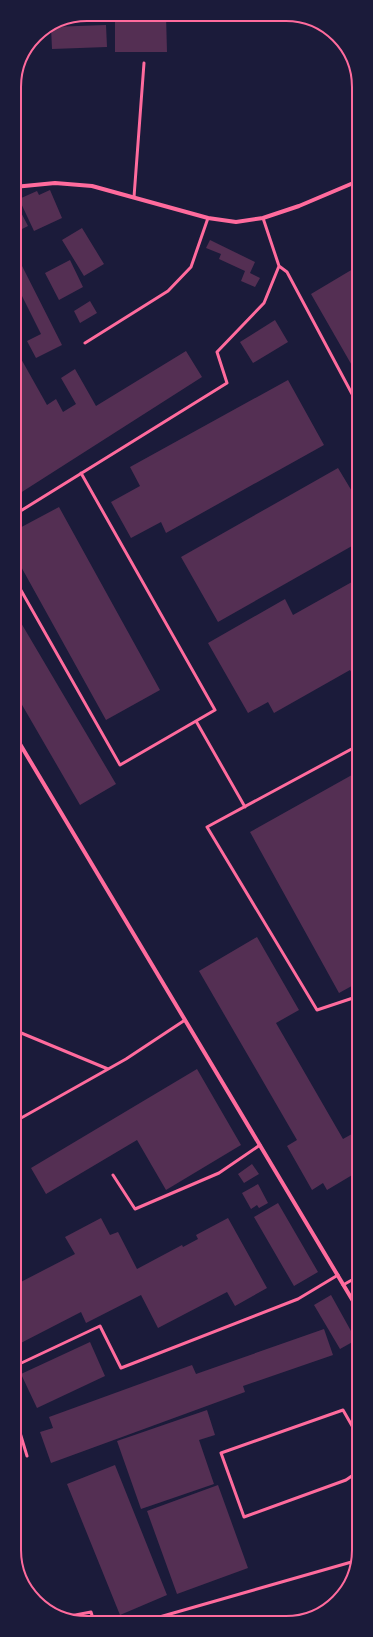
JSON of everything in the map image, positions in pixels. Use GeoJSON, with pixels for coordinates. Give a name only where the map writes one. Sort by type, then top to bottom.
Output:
{"type":"FeatureCollection","features":[{"type":"Feature","properties":{"kind":"street"},"geometry":{"type":"LineString","coordinates":[[21,186],[55,183],[73,183],[92,186],[208,218],[236,222],[263,218],[299,206],[352,184]]}},
{"type":"Feature","properties":{"kind":"street"},"geometry":{"type":"LineString","coordinates":[[21,746],[352,1300]]}},
{"type":"Feature","properties":{"kind":"lane"},"geometry":{"type":"LineString","coordinates":[[134,197],[144,63]]}},
{"type":"Feature","properties":{"kind":"lane"},"geometry":{"type":"LineString","coordinates":[[85,343],[168,291],[191,267],[208,218]]}},
{"type":"Feature","properties":{"kind":"lane"},"geometry":{"type":"LineString","coordinates":[[263,218],[279,266],[288,272],[352,395]]}},
{"type":"Feature","properties":{"kind":"lane"},"geometry":{"type":"LineString","coordinates":[[21,510],[227,383],[218,352],[264,303],[279,266]]}},
{"type":"Feature","properties":{"kind":"lane"},"geometry":{"type":"LineString","coordinates":[[21,590],[120,765],[215,710],[81,473]]}},
{"type":"Feature","properties":{"kind":"lane"},"geometry":{"type":"LineString","coordinates":[[196,721],[245,807]]}},
{"type":"Feature","properties":{"kind":"lane"},"geometry":{"type":"LineString","coordinates":[[352,749],[207,827],[317,1010],[352,998]]}},
{"type":"Feature","properties":{"kind":"lane"},"geometry":{"type":"LineString","coordinates":[[21,1118],[108,1069],[185,1020]]}},
{"type":"Feature","properties":{"kind":"lane"},"geometry":{"type":"LineString","coordinates":[[21,1033],[108,1069]]}},
{"type":"Feature","properties":{"kind":"lane"},"geometry":{"type":"LineString","coordinates":[[113,1175],[135,1209],[220,1173],[260,1145]]}},
{"type":"Feature","properties":{"kind":"lane"},"geometry":{"type":"LineString","coordinates":[[21,1363],[100,1326],[121,1368],[298,1299],[338,1275]]}},
{"type":"Feature","properties":{"kind":"lane"},"geometry":{"type":"LineString","coordinates":[[343,1285],[352,1280]]}},
{"type":"Feature","properties":{"kind":"lane"},"geometry":{"type":"LineString","coordinates":[[352,1426],[343,1410],[221,1453],[244,1517],[346,1480],[352,1476]]}},
{"type":"Feature","properties":{"kind":"lane"},"geometry":{"type":"LineString","coordinates":[[21,1436],[27,1456]]}},
{"type":"Feature","properties":{"kind":"lane"},"geometry":{"type":"LineString","coordinates":[[163,1616],[351,1561]]}},
{"type":"Feature","properties":{"kind":"lane"},"geometry":{"type":"LineString","coordinates":[[75,1615],[91,1612],[92,1616]]}},
{"type":"Feature","properties":{"kind":"building"},"geometry":{"type":"Polygon","coordinates":[[[115,21],[166,21],[167,52],[115,52],[115,21]]]}},
{"type":"Feature","properties":{"kind":"building"},"geometry":{"type":"Polygon","coordinates":[[[106,25],[107,47],[52,49],[51,31],[61,27],[106,25]]]}},
{"type":"Feature","properties":{"kind":"building"},"geometry":{"type":"Polygon","coordinates":[[[50,190],[62,218],[34,231],[21,203],[21,198],[37,191],[39,195],[50,190]]]}},
{"type":"Feature","properties":{"kind":"building"},"geometry":{"type":"Polygon","coordinates":[[[21,212],[28,226],[21,230],[21,212]]]}},
{"type":"Feature","properties":{"kind":"building"},"geometry":{"type":"Polygon","coordinates":[[[82,228],[104,264],[84,276],[62,240],[82,228]]]}},
{"type":"Feature","properties":{"kind":"building"},"geometry":{"type":"Polygon","coordinates":[[[210,240],[255,262],[250,273],[260,278],[255,287],[241,281],[245,271],[219,259],[221,254],[206,248],[210,240]]]}},
{"type":"Feature","properties":{"kind":"building"},"geometry":{"type":"Polygon","coordinates":[[[70,260],[83,287],[59,300],[45,273],[70,260]]]}},
{"type":"Feature","properties":{"kind":"building"},"geometry":{"type":"Polygon","coordinates":[[[21,264],[62,345],[36,358],[27,341],[41,334],[21,294],[21,264]]]}},
{"type":"Feature","properties":{"kind":"building"},"geometry":{"type":"Polygon","coordinates":[[[352,270],[352,366],[311,294],[352,270]]]}},
{"type":"Feature","properties":{"kind":"building"},"geometry":{"type":"Polygon","coordinates":[[[90,301],[97,313],[80,323],[74,311],[90,301]]]}},
{"type":"Feature","properties":{"kind":"building"},"geometry":{"type":"Polygon","coordinates":[[[275,320],[288,342],[253,363],[240,342],[275,320]]]}},
{"type":"Feature","properties":{"kind":"building"},"geometry":{"type":"Polygon","coordinates":[[[186,351],[202,377],[21,493],[21,359],[47,405],[56,399],[63,412],[76,404],[61,378],[75,369],[96,406],[186,351]]]}},
{"type":"Feature","properties":{"kind":"building"},"geometry":{"type":"Polygon","coordinates":[[[288,380],[324,445],[166,533],[161,522],[131,538],[111,502],[140,486],[130,467],[288,380]]]}},
{"type":"Feature","properties":{"kind":"building"},"geometry":{"type":"Polygon","coordinates":[[[338,468],[352,491],[352,546],[218,622],[181,557],[338,468]]]}},
{"type":"Feature","properties":{"kind":"building"},"geometry":{"type":"Polygon","coordinates":[[[59,507],[160,690],[106,720],[21,567],[21,527],[59,507]]]}},
{"type":"Feature","properties":{"kind":"building"},"geometry":{"type":"Polygon","coordinates":[[[352,582],[352,673],[350,670],[274,713],[268,702],[248,713],[208,643],[285,599],[293,615],[352,582]]]}},
{"type":"Feature","properties":{"kind":"building"},"geometry":{"type":"Polygon","coordinates":[[[21,623],[116,784],[80,805],[21,703],[21,623]]]}},
{"type":"Feature","properties":{"kind":"building"},"geometry":{"type":"Polygon","coordinates":[[[352,775],[352,986],[339,993],[250,832],[352,775]]]}},
{"type":"Feature","properties":{"kind":"building"},"geometry":{"type":"Polygon","coordinates":[[[257,937],[299,1010],[276,1023],[343,1139],[352,1134],[352,1175],[327,1190],[323,1183],[312,1190],[287,1146],[297,1140],[199,971],[257,937]]]}},
{"type":"Feature","properties":{"kind":"building"},"geometry":{"type":"Polygon","coordinates":[[[197,1069],[241,1145],[166,1190],[137,1140],[46,1194],[31,1168],[197,1069]]]}},
{"type":"Feature","properties":{"kind":"building"},"geometry":{"type":"Polygon","coordinates":[[[252,1164],[259,1174],[244,1183],[238,1174],[252,1164]]]}},
{"type":"Feature","properties":{"kind":"building"},"geometry":{"type":"Polygon","coordinates":[[[258,1184],[268,1203],[259,1208],[257,1205],[251,1209],[242,1193],[258,1184]]]}},
{"type":"Feature","properties":{"kind":"building"},"geometry":{"type":"Polygon","coordinates":[[[278,1203],[318,1272],[294,1286],[254,1217],[278,1203]]]}},
{"type":"Feature","properties":{"kind":"building"},"geometry":{"type":"Polygon","coordinates":[[[101,1218],[110,1235],[118,1232],[137,1269],[182,1245],[183,1247],[198,1239],[196,1235],[228,1218],[267,1288],[235,1306],[227,1292],[158,1328],[141,1295],[86,1323],[81,1312],[21,1343],[21,1282],[75,1254],[65,1237],[101,1218]]]}},
{"type":"Feature","properties":{"kind":"building"},"geometry":{"type":"Polygon","coordinates":[[[331,1295],[352,1333],[352,1342],[340,1349],[314,1305],[331,1295]]]}},
{"type":"Feature","properties":{"kind":"building"},"geometry":{"type":"Polygon","coordinates":[[[324,1329],[333,1355],[243,1386],[245,1392],[51,1463],[40,1432],[53,1428],[49,1417],[192,1365],[196,1374],[324,1329]]]}},
{"type":"Feature","properties":{"kind":"building"},"geometry":{"type":"Polygon","coordinates":[[[90,1342],[105,1376],[37,1408],[21,1374],[90,1342]]]}},
{"type":"Feature","properties":{"kind":"building"},"geometry":{"type":"Polygon","coordinates":[[[207,1410],[215,1435],[199,1440],[214,1484],[141,1509],[117,1441],[207,1410]]]}},
{"type":"Feature","properties":{"kind":"building"},"geometry":{"type":"Polygon","coordinates":[[[115,1465],[167,1595],[120,1615],[67,1484],[115,1465]]]}},
{"type":"Feature","properties":{"kind":"building"},"geometry":{"type":"Polygon","coordinates":[[[218,1485],[248,1568],[177,1594],[147,1511],[218,1485]]]}}]}
